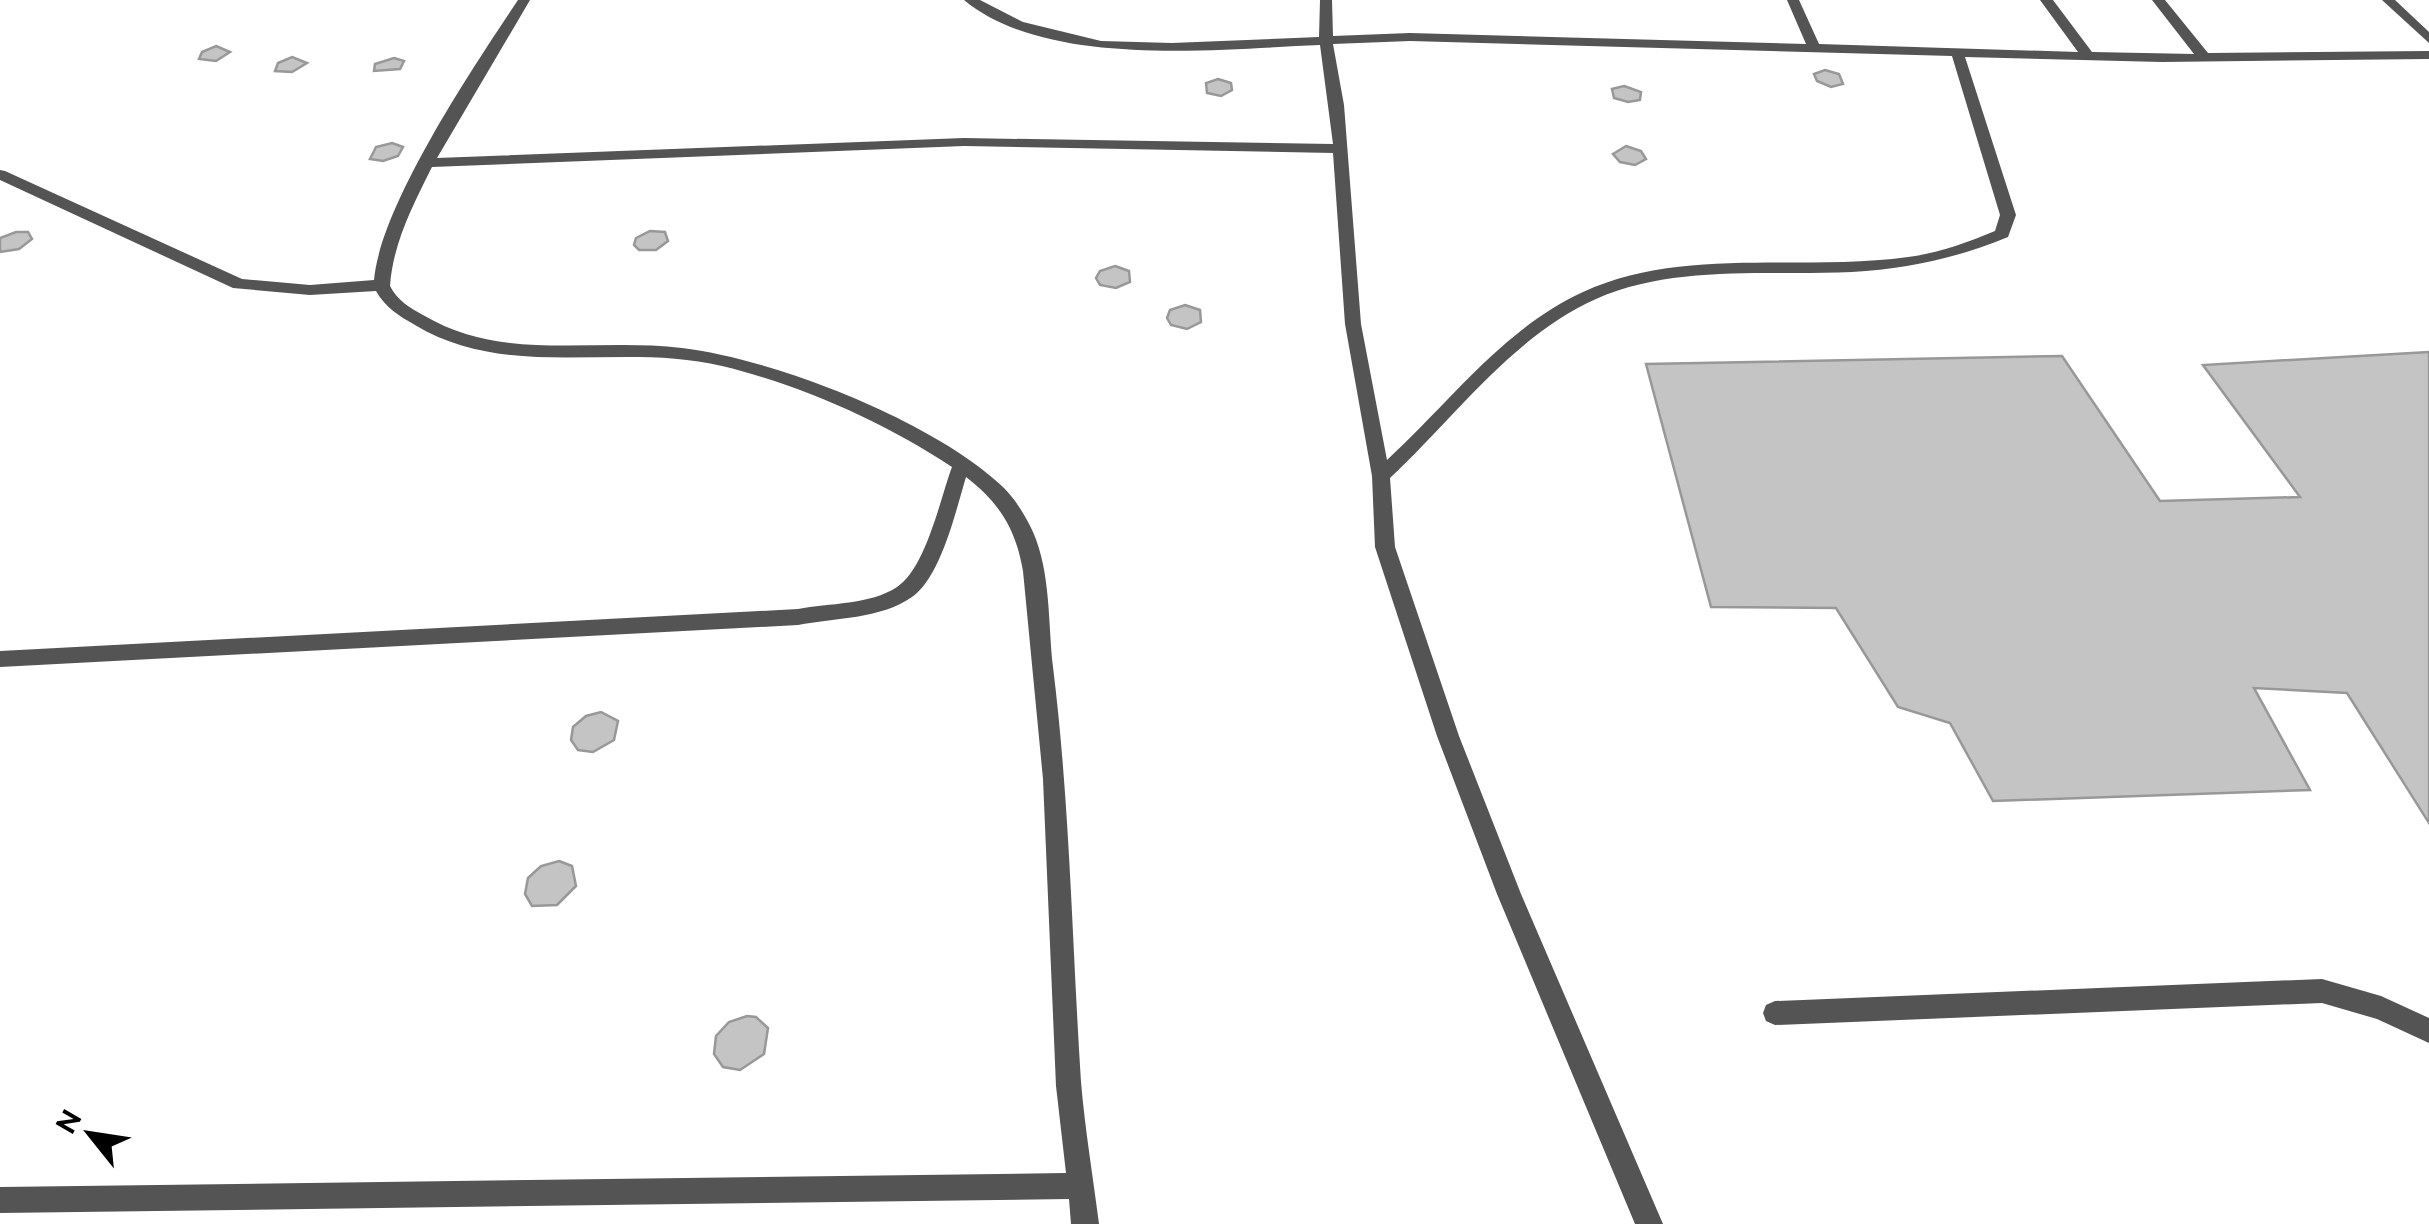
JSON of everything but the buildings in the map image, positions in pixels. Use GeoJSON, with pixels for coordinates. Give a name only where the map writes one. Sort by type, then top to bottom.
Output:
{"type":"FeatureCollection","features":[{"type":"Feature","properties":{"kind":"street"},"geometry":{"type":"LineString","coordinates":[[524,0],[477,71],[428,163],[383,268],[382,285],[389,299],[412,317],[476,344],[520,353],[714,357],[782,376],[875,418],[961,466],[1000,495],[1026,538],[1053,752],[1070,1088],[1085,1224]]}},
{"type":"Feature","properties":{"kind":"street"},"geometry":{"type":"LineString","coordinates":[[970,0],[1018,25],[1102,44],[1172,47],[1474,37],[2088,56],[2429,54]]}},
{"type":"Feature","properties":{"kind":"street"},"geometry":{"type":"LineString","coordinates":[[1326,0],[1326,40],[1340,148],[1353,324],[1381,476],[1385,547],[1448,736],[1508,894],[1649,1224]]}},
{"type":"Feature","properties":{"kind":"street"},"geometry":{"type":"LineString","coordinates":[[1793,0],[1814,48]]}},
{"type":"Feature","properties":{"kind":"street"},"geometry":{"type":"LineString","coordinates":[[2046,0],[2088,56]]}},
{"type":"Feature","properties":{"kind":"street"},"geometry":{"type":"LineString","coordinates":[[2158,0],[2204,57]]}},
{"type":"Feature","properties":{"kind":"street"},"geometry":{"type":"LineString","coordinates":[[2388,0],[2429,39]]}},
{"type":"Feature","properties":{"kind":"street"},"geometry":{"type":"LineString","coordinates":[[1381,476],[1548,318],[1593,294],[1632,282],[1684,275],[1889,262],[1968,252],[2002,234],[2008,215],[1958,52]]}},
{"type":"Feature","properties":{"kind":"street"},"geometry":{"type":"LineString","coordinates":[[428,163],[964,142],[1340,148]]}},
{"type":"Feature","properties":{"kind":"street"},"geometry":{"type":"LineString","coordinates":[[0,174],[239,284],[310,290],[382,285]]}},
{"type":"Feature","properties":{"kind":"street"},"geometry":{"type":"LineString","coordinates":[[0,658],[798,617],[878,602],[908,592],[925,569],[961,466]]}},
{"type":"Feature","properties":{"kind":"street"},"geometry":{"type":"LineString","coordinates":[[1775,1013],[2322,991],[2381,1008],[2429,1032]]}},
{"type":"Feature","properties":{"kind":"street"},"geometry":{"type":"LineString","coordinates":[[0,1200],[1081,1186]]}}]}
